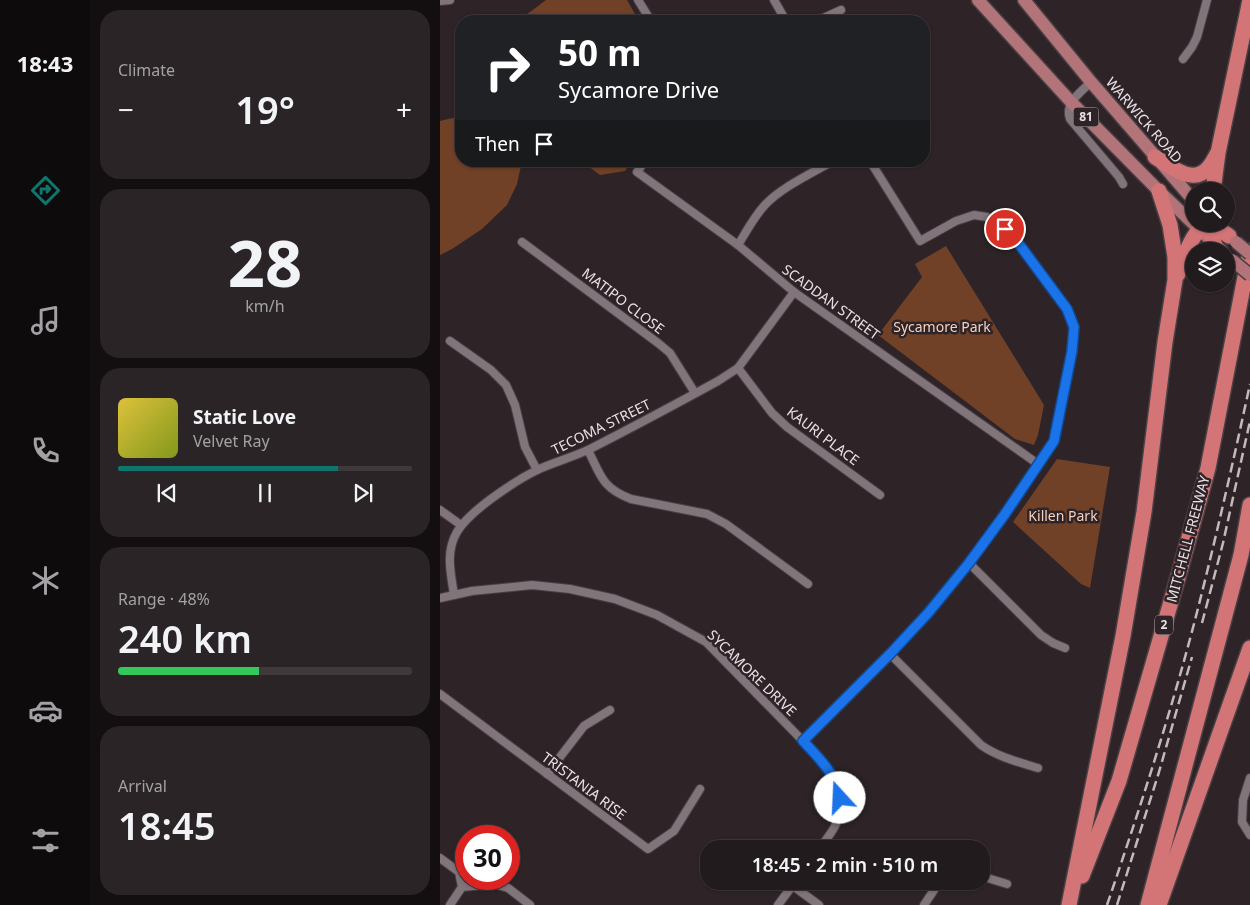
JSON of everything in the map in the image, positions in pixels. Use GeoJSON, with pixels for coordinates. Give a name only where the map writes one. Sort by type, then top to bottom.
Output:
{"type":"FeatureCollection","features":[{"type":"Feature","properties":{"kind":"highway"},"geometry":{"type":"LineString","coordinates":[[1214,182],[1218,153],[1250,0]]}},
{"type":"Feature","properties":{"kind":"highway"},"geometry":{"type":"LineString","coordinates":[[1155,157],[1182,173],[1193,176],[1203,173],[1218,153]]}},
{"type":"Feature","properties":{"kind":"highway"},"geometry":{"type":"LineString","coordinates":[[1070,905],[1123,636],[1144,512],[1163,351],[1175,280],[1176,257],[1170,225],[1159,191]]}},
{"type":"Feature","properties":{"kind":"highway"},"geometry":{"type":"LineString","coordinates":[[1175,280],[1193,238],[1200,232]]}},
{"type":"Feature","properties":{"kind":"highway"},"geometry":{"type":"LineString","coordinates":[[1221,232],[1232,239]]}},
{"type":"Feature","properties":{"kind":"highway","name":"MITCHELL FREEWAY"},"geometry":{"type":"LineString","coordinates":[[1070,905],[1119,781],[1179,574],[1208,468],[1250,252]]}},
{"type":"Feature","properties":{"kind":"highway"},"geometry":{"type":"LineString","coordinates":[[1148,905],[1241,555],[1250,505]]}},
{"type":"Feature","properties":{"kind":"highway"},"geometry":{"type":"LineString","coordinates":[[1159,905],[1250,648]]}},
{"type":"Feature","properties":{"kind":"main road","name":"81"},"geometry":{"type":"LineString","coordinates":[[978,0],[1071,102],[1159,191],[1185,210]]}},
{"type":"Feature","properties":{"kind":"main road","name":"WARWICK ROAD"},"geometry":{"type":"LineString","coordinates":[[1024,0],[1091,82],[1185,191]]}},
{"type":"Feature","properties":{"kind":"main road"},"geometry":{"type":"LineString","coordinates":[[1232,239],[1250,252]]}},
{"type":"Feature","properties":{"kind":"main road"},"geometry":{"type":"LineString","coordinates":[[1235,262],[1250,275]]}},
{"type":"Feature","properties":{"kind":"street"},"geometry":{"type":"LineString","coordinates":[[440,1],[450,0]]}},
{"type":"Feature","properties":{"kind":"street"},"geometry":{"type":"LineString","coordinates":[[638,0],[647,15]]}},
{"type":"Feature","properties":{"kind":"street"},"geometry":{"type":"LineString","coordinates":[[774,0],[783,15]]}},
{"type":"Feature","properties":{"kind":"street"},"geometry":{"type":"LineString","coordinates":[[1183,59],[1198,34],[1207,0]]}},
{"type":"Feature","properties":{"kind":"street"},"geometry":{"type":"LineString","coordinates":[[830,15],[840,10]]}},
{"type":"Feature","properties":{"kind":"street","name":"WARWICK ROAD"},"geometry":{"type":"LineString","coordinates":[[1071,102],[1091,82]]}},
{"type":"Feature","properties":{"kind":"street"},"geometry":{"type":"LineString","coordinates":[[1071,102],[1068,114],[1070,119],[1121,180],[1134,165]]}},
{"type":"Feature","properties":{"kind":"street","name":"SCADDAN STREET"},"geometry":{"type":"LineString","coordinates":[[641,167],[637,172],[738,245],[794,292],[1038,464]]}},
{"type":"Feature","properties":{"kind":"street"},"geometry":{"type":"LineString","coordinates":[[738,245],[763,206],[783,190],[823,167]]}},
{"type":"Feature","properties":{"kind":"street"},"geometry":{"type":"LineString","coordinates":[[803,741],[929,612],[969,563],[1005,514],[1054,441],[1072,351],[1074,327],[1067,309],[1016,240],[1005,229],[987,217],[974,216],[956,221],[920,241],[874,167]]}},
{"type":"Feature","properties":{"kind":"street","name":"MATIPO CLOSE"},"geometry":{"type":"LineString","coordinates":[[522,242],[670,353],[695,393]]}},
{"type":"Feature","properties":{"kind":"street","name":"TECOMA STREET"},"geometry":{"type":"LineString","coordinates":[[454,595],[449,560],[451,546],[461,525],[476,511],[496,495],[538,470],[588,450],[718,381],[738,368],[794,292]]}},
{"type":"Feature","properties":{"kind":"street"},"geometry":{"type":"LineString","coordinates":[[450,341],[491,370],[506,386],[515,405],[526,447],[538,470]]}},
{"type":"Feature","properties":{"kind":"street","name":"KAURI PLACE"},"geometry":{"type":"LineString","coordinates":[[738,368],[772,413],[787,427],[880,495]]}},
{"type":"Feature","properties":{"kind":"street"},"geometry":{"type":"LineString","coordinates":[[588,450],[604,483],[620,494],[631,499],[707,514],[718,518],[808,584]]}},
{"type":"Feature","properties":{"kind":"street"},"geometry":{"type":"LineString","coordinates":[[440,510],[461,525]]}},
{"type":"Feature","properties":{"kind":"street"},"geometry":{"type":"LineString","coordinates":[[969,563],[1041,635],[1053,644],[1065,648]]}},
{"type":"Feature","properties":{"kind":"street","name":"SYCAMORE DRIVE"},"geometry":{"type":"LineString","coordinates":[[440,598],[532,585],[570,589],[615,599],[657,615],[706,642],[831,772],[839,788],[839,816],[836,825],[826,840]]}},
{"type":"Feature","properties":{"kind":"street"},"geometry":{"type":"LineString","coordinates":[[890,654],[981,745],[1000,756],[1038,768]]}},
{"type":"Feature","properties":{"kind":"street","name":"TRISTANIA RISE"},"geometry":{"type":"LineString","coordinates":[[440,694],[648,849],[674,831],[700,789]]}},
{"type":"Feature","properties":{"kind":"street"},"geometry":{"type":"LineString","coordinates":[[547,774],[584,726],[610,710]]}},
{"type":"Feature","properties":{"kind":"street"},"geometry":{"type":"LineString","coordinates":[[1250,778],[1243,800],[1242,822],[1250,835]]}},
{"type":"Feature","properties":{"kind":"street"},"geometry":{"type":"LineString","coordinates":[[440,858],[455,869]]}},
{"type":"Feature","properties":{"kind":"street"},"geometry":{"type":"LineString","coordinates":[[990,879],[1006,884]]}},
{"type":"Feature","properties":{"kind":"street"},"geometry":{"type":"LineString","coordinates":[[450,905],[460,890]]}},
{"type":"Feature","properties":{"kind":"street"},"geometry":{"type":"LineString","coordinates":[[511,890],[530,905]]}},
{"type":"Feature","properties":{"kind":"street"},"geometry":{"type":"LineString","coordinates":[[778,905],[789,890]]}},
{"type":"Feature","properties":{"kind":"street"},"geometry":{"type":"LineString","coordinates":[[802,890],[819,905]]}},
{"type":"Feature","properties":{"kind":"street"},"geometry":{"type":"LineString","coordinates":[[924,905],[934,890]]}},
{"type":"Feature","properties":{"kind":"green space"},"geometry":{"type":"Polygon","coordinates":[[[546,0],[627,0],[636,15],[526,15],[546,0]]]}},
{"type":"Feature","properties":{"kind":"green space"},"geometry":{"type":"Polygon","coordinates":[[[455,117],[455,167],[521,167],[517,184],[507,205],[482,229],[440,255],[440,121],[455,117]]]}},
{"type":"Feature","properties":{"kind":"green space"},"geometry":{"type":"Polygon","coordinates":[[[589,167],[628,167],[625,171],[600,175],[589,167]]]}},
{"type":"Feature","properties":{"kind":"green space","name":"Sycamore Park"},"geometry":{"type":"Polygon","coordinates":[[[946,246],[1044,405],[1034,445],[1015,439],[878,335],[922,277],[915,264],[946,246]]]}},
{"type":"Feature","properties":{"kind":"green space","name":"Killen Park"},"geometry":{"type":"Polygon","coordinates":[[[1057,459],[1110,467],[1090,588],[1081,584],[1013,522],[1057,459]]]}},
{"type":"Feature","properties":{"kind":"railway"},"geometry":{"type":"LineString","coordinates":[[1107,905],[1154,763],[1185,656],[1217,532],[1250,384]]}},
{"type":"Feature","properties":{"kind":"railway"},"geometry":{"type":"LineString","coordinates":[[1202,623],[1223,543],[1250,421]]}},
{"type":"Feature","properties":{"kind":"railway"},"geometry":{"type":"LineString","coordinates":[[1117,905],[1159,772],[1192,657]]}},
{"type":"Feature","properties":{"kind":"route"},"geometry":{"type":"LineString","coordinates":[[840,798],[839,788],[831,772],[803,741],[929,612],[969,563],[1005,514],[1054,441],[1072,351],[1074,327],[1067,309],[1016,240],[1005,229]]}}]}
